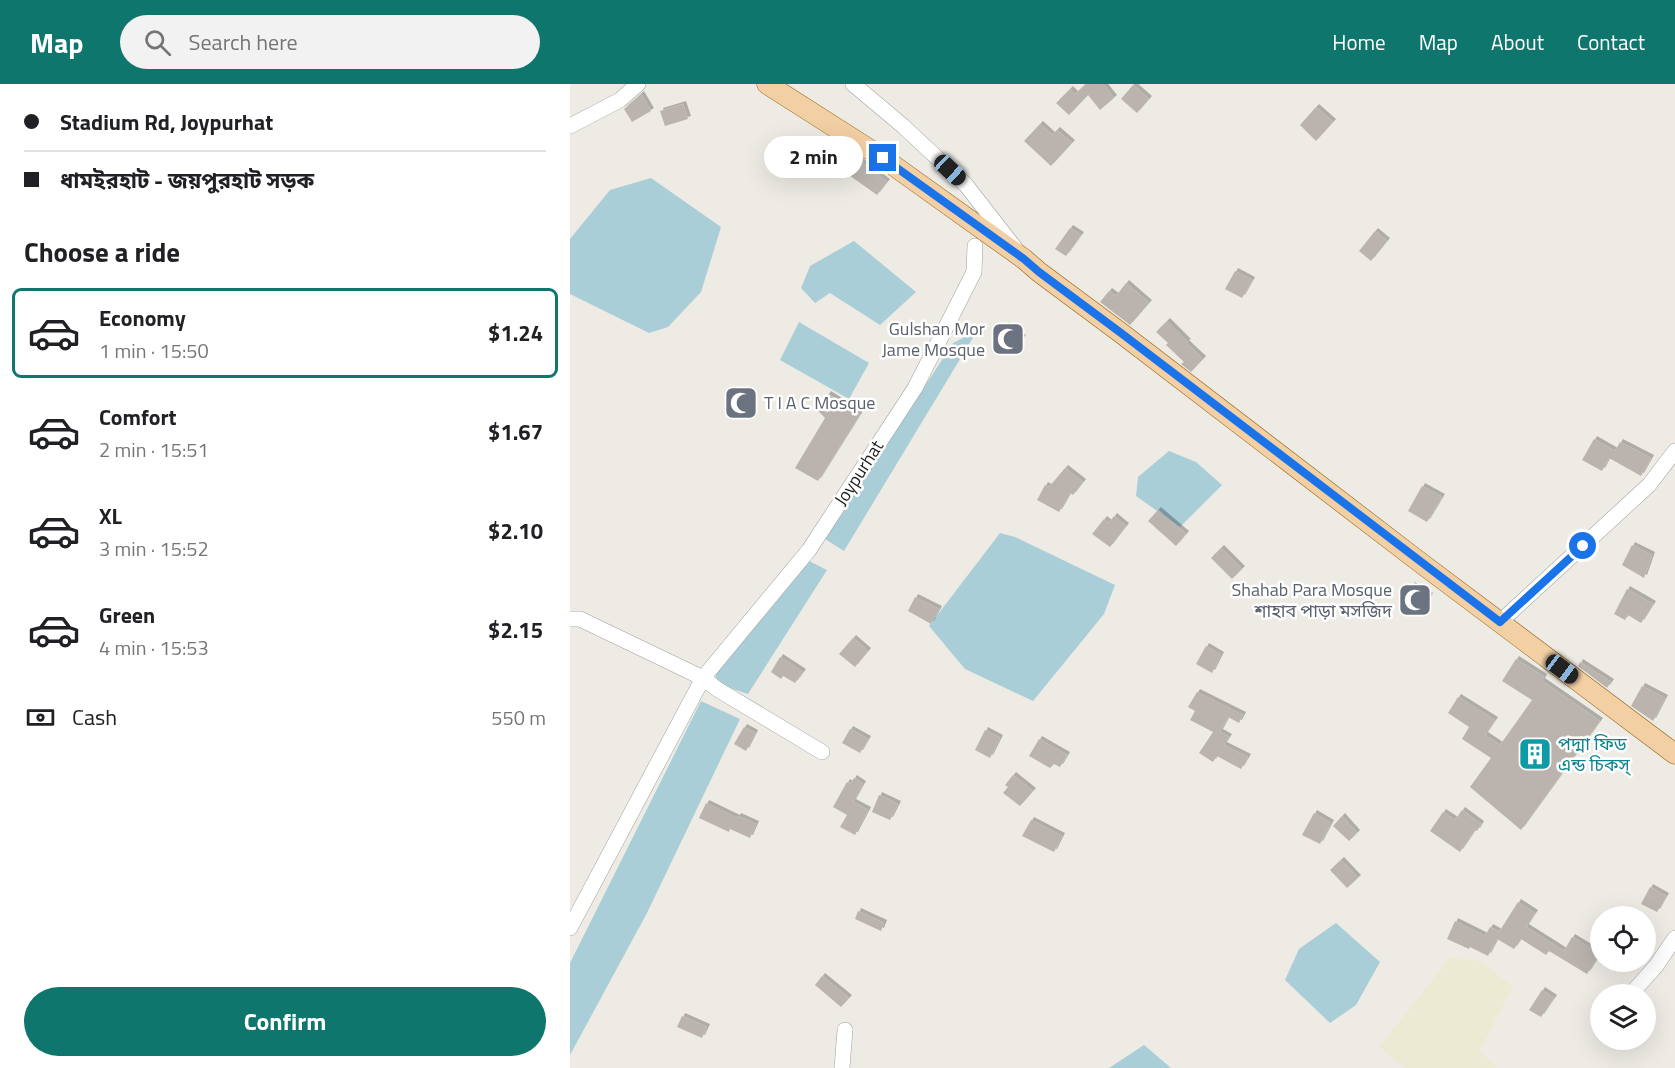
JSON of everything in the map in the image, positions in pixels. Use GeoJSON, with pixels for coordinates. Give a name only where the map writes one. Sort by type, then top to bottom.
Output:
{"type":"FeatureCollection","features":[{"type":"Feature","properties":{"kind":"main road"},"geometry":{"type":"LineString","coordinates":[[767,84],[883,158],[1024,259],[1675,754]]}},
{"type":"Feature","properties":{"kind":"street"},"geometry":{"type":"LineString","coordinates":[[570,126],[620,100],[638,84]]}},
{"type":"Feature","properties":{"kind":"street"},"geometry":{"type":"LineString","coordinates":[[853,84],[903,126],[966,185],[1024,259]]}},
{"type":"Feature","properties":{"kind":"street","name":"Joypurhat"},"geometry":{"type":"LineString","coordinates":[[570,928],[703,678],[809,550],[915,388],[974,272],[975,246]]}},
{"type":"Feature","properties":{"kind":"street"},"geometry":{"type":"LineString","coordinates":[[1500,622],[1649,485],[1675,451]]}},
{"type":"Feature","properties":{"kind":"street"},"geometry":{"type":"LineString","coordinates":[[570,619],[580,619],[703,678],[717,689],[822,752]]}},
{"type":"Feature","properties":{"kind":"street"},"geometry":{"type":"LineString","coordinates":[[1640,984],[1656,966],[1675,938]]}},
{"type":"Feature","properties":{"kind":"street"},"geometry":{"type":"LineString","coordinates":[[842,1068],[845,1030]]}},
{"type":"Feature","properties":{"kind":"green space"},"geometry":{"type":"Polygon","coordinates":[[[1450,958],[1481,961],[1513,987],[1479,1051],[1497,1068],[1405,1068],[1379,1047],[1450,958]]]}},
{"type":"Feature","properties":{"kind":"water"},"geometry":{"type":"Polygon","coordinates":[[[651,178],[721,227],[701,292],[668,327],[649,333],[570,294],[570,239],[610,190],[651,178]]]}},
{"type":"Feature","properties":{"kind":"water"},"geometry":{"type":"Polygon","coordinates":[[[854,241],[916,292],[880,325],[830,293],[815,303],[801,288],[810,266],[854,241]]]}},
{"type":"Feature","properties":{"kind":"water"},"geometry":{"type":"Polygon","coordinates":[[[799,322],[869,363],[849,399],[780,360],[799,322]]]}},
{"type":"Feature","properties":{"kind":"water"},"geometry":{"type":"Polygon","coordinates":[[[977,331],[844,551],[825,539],[953,343],[977,331]]]}},
{"type":"Feature","properties":{"kind":"water"},"geometry":{"type":"Polygon","coordinates":[[[1169,451],[1196,462],[1222,485],[1180,527],[1136,496],[1138,477],[1169,451]]]}},
{"type":"Feature","properties":{"kind":"water"},"geometry":{"type":"Polygon","coordinates":[[[1000,533],[1015,537],[1115,585],[1104,614],[1033,701],[965,669],[929,626],[1000,533]]]}},
{"type":"Feature","properties":{"kind":"water"},"geometry":{"type":"Polygon","coordinates":[[[807,560],[827,570],[748,694],[718,684],[715,674],[807,560]]]}},
{"type":"Feature","properties":{"kind":"water"},"geometry":{"type":"Polygon","coordinates":[[[701,701],[740,719],[647,913],[570,1055],[570,963],[701,701]]]}},
{"type":"Feature","properties":{"kind":"water"},"geometry":{"type":"Polygon","coordinates":[[[1336,923],[1380,962],[1356,1005],[1330,1023],[1285,980],[1299,949],[1336,923]]]}},
{"type":"Feature","properties":{"kind":"water"},"geometry":{"type":"Polygon","coordinates":[[[1144,1045],[1171,1068],[1109,1068],[1144,1045]]]}},
{"type":"Feature","properties":{"kind":"building"},"geometry":{"type":"Polygon","coordinates":[[[1086,84],[1103,84],[1114,98],[1100,110],[1088,95],[1069,115],[1056,103],[1070,89],[1075,94],[1086,84]]]}},
{"type":"Feature","properties":{"kind":"building"},"geometry":{"type":"Polygon","coordinates":[[[1133,85],[1149,99],[1137,113],[1121,99],[1133,85]]]}},
{"type":"Feature","properties":{"kind":"building"},"geometry":{"type":"Polygon","coordinates":[[[641,94],[651,111],[632,122],[624,109],[641,94]]]}},
{"type":"Feature","properties":{"kind":"building"},"geometry":{"type":"Polygon","coordinates":[[[683,104],[688,119],[665,126],[660,111],[683,104]]]}},
{"type":"Feature","properties":{"kind":"building"},"geometry":{"type":"Polygon","coordinates":[[[1316,107],[1333,122],[1316,141],[1300,125],[1316,107]]]}},
{"type":"Feature","properties":{"kind":"building"},"geometry":{"type":"Polygon","coordinates":[[[1040,124],[1052,135],[1057,130],[1072,143],[1051,166],[1024,141],[1040,124]]]}},
{"type":"Feature","properties":{"kind":"building"},"geometry":{"type":"Polygon","coordinates":[[[857,159],[887,182],[877,195],[846,173],[857,159]]]}},
{"type":"Feature","properties":{"kind":"building"},"geometry":{"type":"Polygon","coordinates":[[[1070,228],[1081,235],[1066,256],[1055,249],[1070,228]]]}},
{"type":"Feature","properties":{"kind":"building"},"geometry":{"type":"Polygon","coordinates":[[[1375,231],[1387,241],[1371,261],[1359,251],[1375,231]]]}},
{"type":"Feature","properties":{"kind":"building"},"geometry":{"type":"Polygon","coordinates":[[[1235,271],[1252,280],[1242,298],[1225,289],[1235,271]]]}},
{"type":"Feature","properties":{"kind":"building"},"geometry":{"type":"Polygon","coordinates":[[[1126,283],[1149,303],[1130,325],[1100,302],[1109,291],[1116,296],[1126,283]]]}},
{"type":"Feature","properties":{"kind":"building"},"geometry":{"type":"Polygon","coordinates":[[[1167,321],[1203,359],[1191,372],[1181,364],[1184,362],[1156,332],[1167,321]]]}},
{"type":"Feature","properties":{"kind":"building","name":"Gulshan Mor Jame Mosque"},"geometry":{"type":"Polygon","coordinates":[[[1006,325],[1023,338],[1009,354],[993,340],[1006,325]]]}},
{"type":"Feature","properties":{"kind":"building"},"geometry":{"type":"Polygon","coordinates":[[[828,394],[860,414],[818,481],[795,468],[825,418],[817,410],[828,394]]]}},
{"type":"Feature","properties":{"kind":"building"},"geometry":{"type":"Polygon","coordinates":[[[1594,439],[1615,451],[1620,442],[1651,458],[1641,476],[1609,458],[1602,471],[1582,460],[1594,439]]]}},
{"type":"Feature","properties":{"kind":"building"},"geometry":{"type":"Polygon","coordinates":[[[1065,468],[1083,482],[1073,495],[1070,493],[1059,512],[1037,500],[1045,485],[1049,487],[1065,468]]]}},
{"type":"Feature","properties":{"kind":"building"},"geometry":{"type":"Polygon","coordinates":[[[1422,486],[1442,497],[1427,522],[1408,511],[1422,486]]]}},
{"type":"Feature","properties":{"kind":"building"},"geometry":{"type":"Polygon","coordinates":[[[1158,510],[1186,534],[1176,546],[1148,521],[1158,510]]]}},
{"type":"Feature","properties":{"kind":"building"},"geometry":{"type":"Polygon","coordinates":[[[1114,516],[1126,526],[1110,547],[1092,534],[1104,519],[1109,523],[1114,516]]]}},
{"type":"Feature","properties":{"kind":"building"},"geometry":{"type":"Polygon","coordinates":[[[1632,545],[1652,555],[1644,578],[1622,565],[1632,545]]]}},
{"type":"Feature","properties":{"kind":"building"},"geometry":{"type":"Polygon","coordinates":[[[1221,548],[1242,569],[1232,579],[1211,558],[1221,548]]]}},
{"type":"Feature","properties":{"kind":"building","name":"Shahab Para Mosque শাহাব পাড়া মসজিদ"},"geometry":{"type":"Polygon","coordinates":[[[1412,585],[1430,596],[1419,615],[1401,604],[1412,585]]]}},
{"type":"Feature","properties":{"kind":"building"},"geometry":{"type":"Polygon","coordinates":[[[1627,589],[1653,604],[1641,623],[1628,615],[1625,620],[1614,614],[1627,589]]]}},
{"type":"Feature","properties":{"kind":"building"},"geometry":{"type":"Polygon","coordinates":[[[915,597],[939,609],[931,624],[908,611],[915,597]]]}},
{"type":"Feature","properties":{"kind":"building"},"geometry":{"type":"Polygon","coordinates":[[[853,638],[868,651],[855,667],[839,654],[853,638]]]}},
{"type":"Feature","properties":{"kind":"building"},"geometry":{"type":"Polygon","coordinates":[[[1206,646],[1221,655],[1212,673],[1196,664],[1206,646]]]}},
{"type":"Feature","properties":{"kind":"building"},"geometry":{"type":"Polygon","coordinates":[[[780,657],[803,672],[795,683],[783,676],[781,679],[771,672],[780,657]]]}},
{"type":"Feature","properties":{"kind":"building","name":"পদ্মা ফিড এন্ড চিকস্‌"},"geometry":{"type":"Polygon","coordinates":[[[1516,659],[1544,677],[1542,681],[1600,721],[1521,830],[1470,787],[1491,758],[1462,739],[1469,727],[1448,713],[1458,697],[1495,720],[1485,735],[1500,745],[1532,700],[1502,681],[1516,659]]]}},
{"type":"Feature","properties":{"kind":"building"},"geometry":{"type":"Polygon","coordinates":[[[1580,662],[1611,682],[1607,688],[1578,666],[1580,662]]]}},
{"type":"Feature","properties":{"kind":"building"},"geometry":{"type":"Polygon","coordinates":[[[1642,686],[1665,698],[1653,721],[1631,706],[1642,686]]]}},
{"type":"Feature","properties":{"kind":"building"},"geometry":{"type":"Polygon","coordinates":[[[1197,692],[1243,715],[1239,723],[1228,717],[1220,732],[1229,737],[1224,745],[1248,757],[1241,769],[1217,756],[1213,762],[1199,753],[1213,732],[1190,720],[1195,711],[1188,707],[1197,692]]]}},
{"type":"Feature","properties":{"kind":"building"},"geometry":{"type":"Polygon","coordinates":[[[744,727],[755,733],[746,751],[734,744],[744,727]]]}},
{"type":"Feature","properties":{"kind":"building"},"geometry":{"type":"Polygon","coordinates":[[[850,729],[868,739],[860,753],[842,743],[850,729]]]}},
{"type":"Feature","properties":{"kind":"building"},"geometry":{"type":"Polygon","coordinates":[[[985,730],[1000,738],[990,758],[975,750],[985,730]]]}},
{"type":"Feature","properties":{"kind":"building"},"geometry":{"type":"Polygon","coordinates":[[[1039,739],[1067,755],[1060,767],[1054,764],[1050,768],[1029,756],[1039,739]]]}},
{"type":"Feature","properties":{"kind":"building"},"geometry":{"type":"Polygon","coordinates":[[[1013,775],[1033,791],[1020,806],[1003,793],[1008,787],[1005,785],[1013,775]]]}},
{"type":"Feature","properties":{"kind":"building"},"geometry":{"type":"Polygon","coordinates":[[[854,778],[863,784],[853,802],[868,810],[855,835],[840,827],[847,815],[833,807],[847,782],[850,784],[854,778]]]}},
{"type":"Feature","properties":{"kind":"building"},"geometry":{"type":"Polygon","coordinates":[[[879,795],[898,804],[890,820],[872,812],[879,795]]]}},
{"type":"Feature","properties":{"kind":"building"},"geometry":{"type":"Polygon","coordinates":[[[706,803],[737,818],[738,816],[756,824],[750,838],[730,829],[729,832],[699,818],[706,803]]]}},
{"type":"Feature","properties":{"kind":"building"},"geometry":{"type":"Polygon","coordinates":[[[1462,810],[1481,824],[1460,852],[1430,831],[1443,812],[1455,820],[1462,810]]]}},
{"type":"Feature","properties":{"kind":"building"},"geometry":{"type":"Polygon","coordinates":[[[1314,813],[1331,823],[1320,844],[1302,835],[1314,813]]]}},
{"type":"Feature","properties":{"kind":"building"},"geometry":{"type":"Polygon","coordinates":[[[1342,816],[1357,833],[1349,841],[1333,826],[1342,816]]]}},
{"type":"Feature","properties":{"kind":"building"},"geometry":{"type":"Polygon","coordinates":[[[1031,820],[1062,836],[1054,852],[1022,836],[1031,820]]]}},
{"type":"Feature","properties":{"kind":"building"},"geometry":{"type":"Polygon","coordinates":[[[1341,860],[1358,878],[1347,888],[1330,870],[1341,860]]]}},
{"type":"Feature","properties":{"kind":"building"},"geometry":{"type":"Polygon","coordinates":[[[1650,887],[1666,896],[1657,912],[1656,906],[1641,904],[1650,887]]]}},
{"type":"Feature","properties":{"kind":"building"},"geometry":{"type":"Polygon","coordinates":[[[1518,902],[1535,913],[1526,927],[1564,951],[1572,937],[1590,948],[1590,969],[1587,974],[1549,951],[1546,955],[1521,939],[1514,949],[1497,939],[1488,956],[1447,939],[1455,921],[1485,936],[1490,927],[1499,932],[1518,902]]]}},
{"type":"Feature","properties":{"kind":"building"},"geometry":{"type":"Polygon","coordinates":[[[858,911],[884,923],[881,931],[855,919],[858,911]]]}},
{"type":"Feature","properties":{"kind":"building"},"geometry":{"type":"Polygon","coordinates":[[[822,976],[849,998],[841,1007],[815,985],[822,976]]]}},
{"type":"Feature","properties":{"kind":"building"},"geometry":{"type":"Polygon","coordinates":[[[1542,990],[1554,998],[1541,1017],[1529,1010],[1542,990]]]}},
{"type":"Feature","properties":{"kind":"building"},"geometry":{"type":"Polygon","coordinates":[[[682,1016],[707,1027],[702,1038],[677,1027],[682,1016]]]}},
{"type":"Feature","properties":{"kind":"place","name":"Gulshan Mor Jame Mosque"},"geometry":{"type":"Point","coordinates":[1008,339]}},
{"type":"Feature","properties":{"kind":"place","name":"T I A C Mosque"},"geometry":{"type":"Point","coordinates":[741,403]}},
{"type":"Feature","properties":{"kind":"place","name":"Shahab Para Mosque শাহাব পাড়া মসজিদ"},"geometry":{"type":"Point","coordinates":[1415,600]}},
{"type":"Feature","properties":{"kind":"place","name":"পদ্মা ফিড এন্ড চিকস্‌"},"geometry":{"type":"Point","coordinates":[1535,754]}},
{"type":"Feature","properties":{"kind":"route"},"geometry":{"type":"LineString","coordinates":[[883,158],[1024,259],[1500,622],[1583,546]]}}]}
